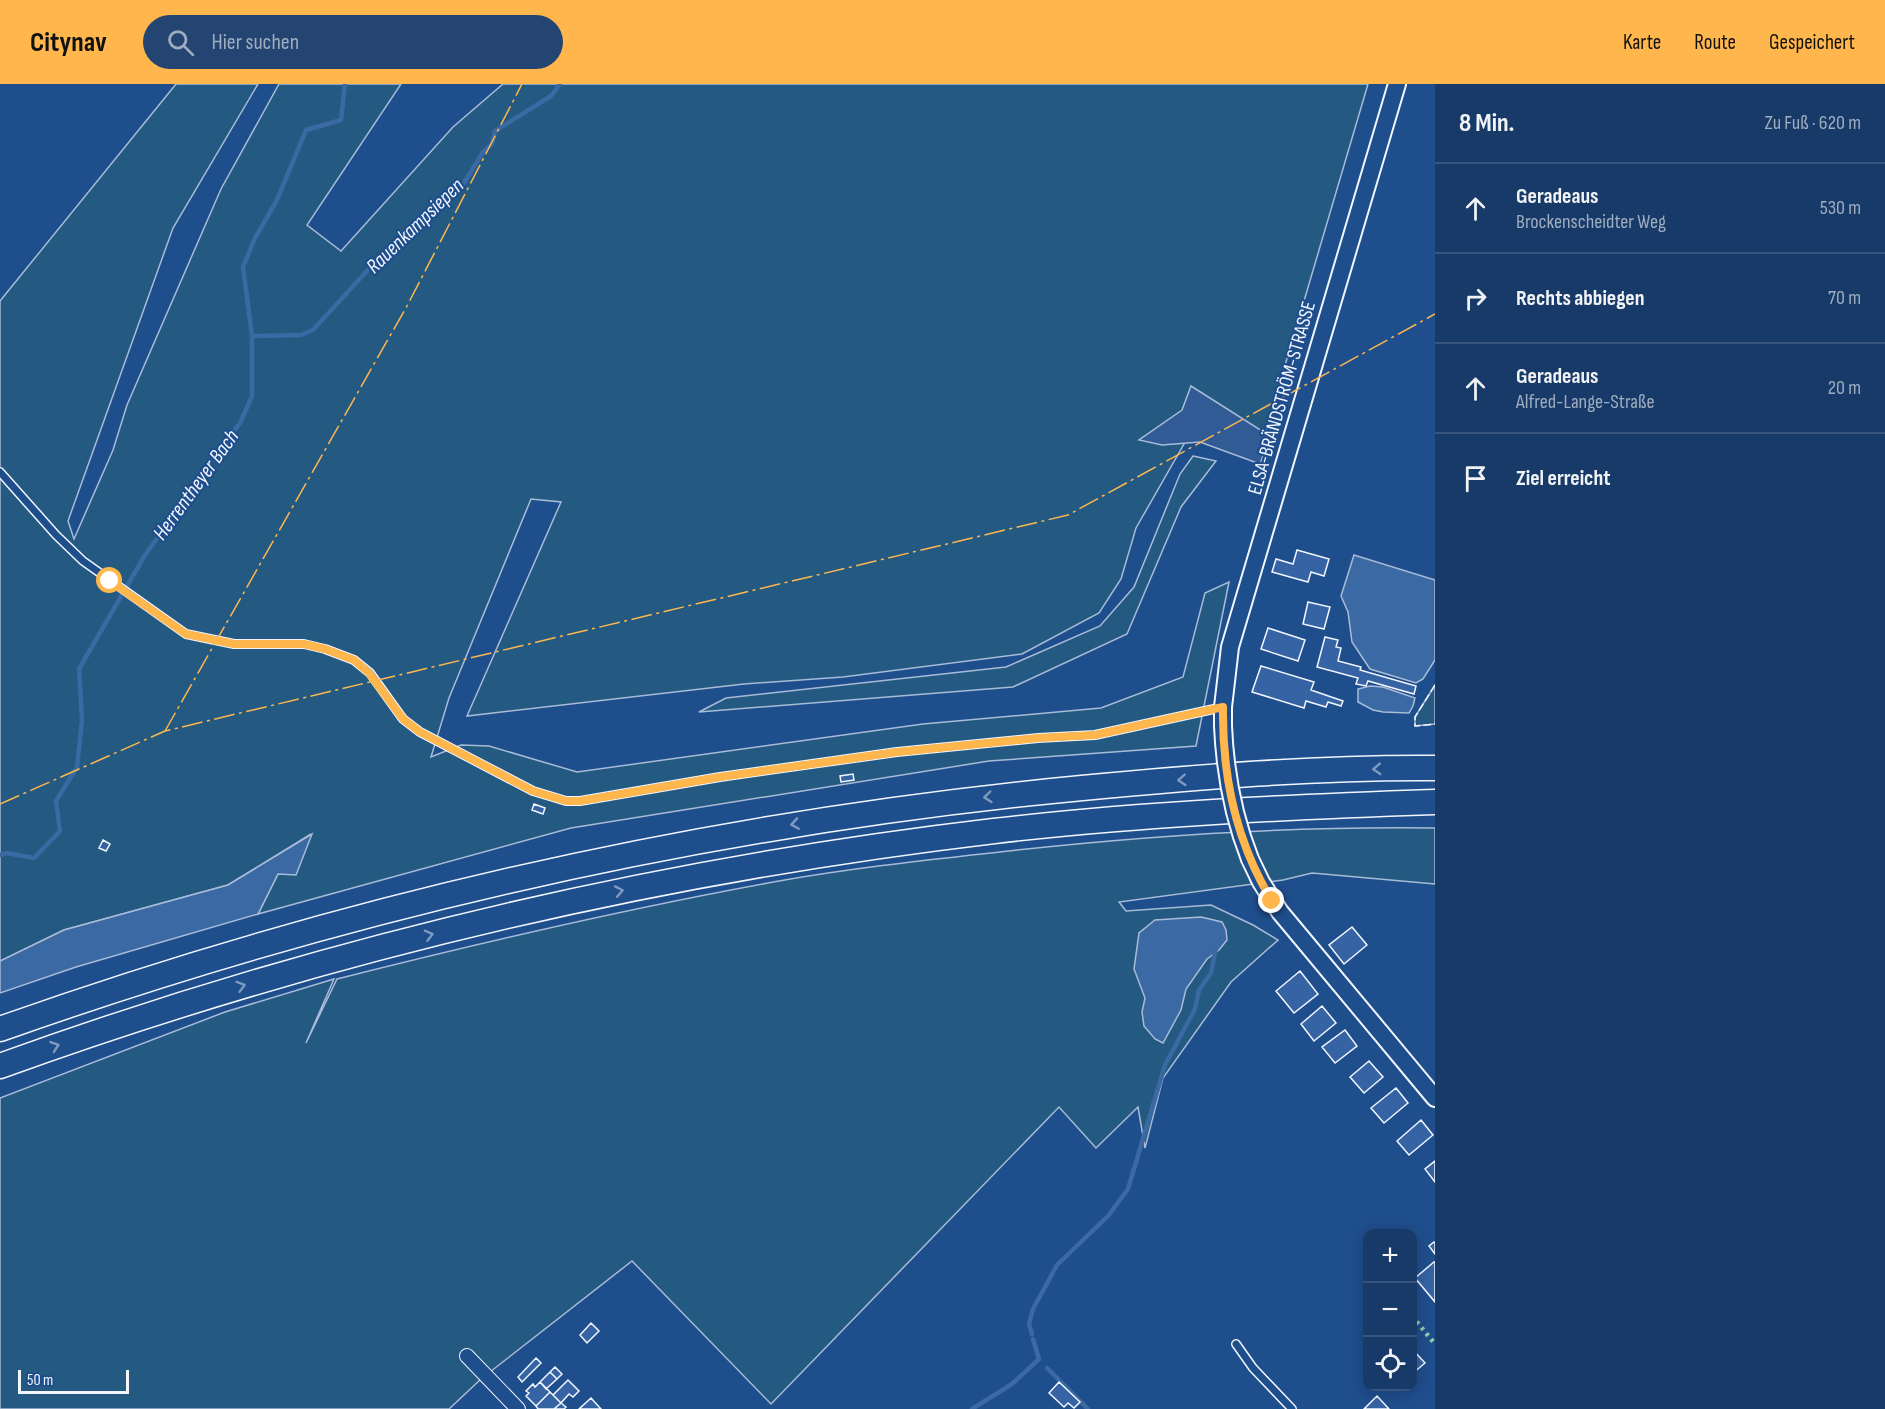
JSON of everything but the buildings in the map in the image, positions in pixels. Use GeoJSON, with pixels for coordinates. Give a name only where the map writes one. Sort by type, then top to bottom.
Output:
{"type":"FeatureCollection","features":[{"type":"Feature","properties":{"kind":"highway"},"geometry":{"type":"LineString","coordinates":[[0,1029],[154,976],[331,925],[451,894],[650,850],[783,826],[986,797],[1267,774],[1435,768]]}},
{"type":"Feature","properties":{"kind":"highway"},"geometry":{"type":"LineString","coordinates":[[0,1066],[133,1019],[346,956],[557,904],[698,876],[781,861],[998,831],[1263,809],[1435,802]]}},
{"type":"Feature","properties":{"kind":"street","name":"ELSA-BRÄNDSTRÖM-STRASSE"},"geometry":{"type":"LineString","coordinates":[[1397,84],[1230,647],[1222,726],[1228,785],[1236,818],[1250,859],[1261,882],[1280,912],[1435,1098]]}},
{"type":"Feature","properties":{"kind":"street"},"geometry":{"type":"LineString","coordinates":[[467,1356],[519,1409]]}},
{"type":"Feature","properties":{"kind":"lane"},"geometry":{"type":"LineString","coordinates":[[0,472],[70,550],[186,634],[234,644],[304,644],[354,660],[369,673],[403,719],[420,732],[533,791],[566,801],[595,800],[720,777],[897,752],[1038,738],[1095,735],[1223,707]]}},
{"type":"Feature","properties":{"kind":"lane"},"geometry":{"type":"LineString","coordinates":[[1236,1344],[1253,1368],[1292,1409]]}},
{"type":"Feature","properties":{"kind":"shaded area"},"geometry":{"type":"Polygon","coordinates":[[[176,84],[258,84],[173,228],[68,521],[74,539],[113,450],[127,405],[221,189],[279,84],[401,84],[307,225],[341,251],[453,127],[503,84],[1368,84],[1263,440],[1192,430],[1136,528],[1121,579],[1099,613],[1022,654],[843,677],[744,684],[467,716],[561,502],[531,499],[449,698],[431,757],[461,745],[489,746],[577,772],[923,724],[1101,708],[1183,677],[1205,593],[1229,582],[1196,746],[989,761],[571,828],[258,914],[278,874],[311,834],[228,885],[64,930],[0,961],[0,301],[176,84]]]}},
{"type":"Feature","properties":{"kind":"shaded area"},"geometry":{"type":"Polygon","coordinates":[[[1191,386],[1270,436],[1260,464],[1200,442],[1162,445],[1139,440],[1182,410],[1191,386]]]}},
{"type":"Feature","properties":{"kind":"shaded area"},"geometry":{"type":"Polygon","coordinates":[[[1193,456],[1216,461],[1181,507],[1127,634],[1013,687],[699,712],[726,698],[1006,667],[1100,626],[1134,587],[1180,474],[1193,456]]]}},
{"type":"Feature","properties":{"kind":"shaded area"},"geometry":{"type":"Polygon","coordinates":[[[1354,555],[1435,580],[1435,660],[1423,679],[1416,683],[1370,669],[1352,642],[1348,612],[1341,596],[1354,555]]]}},
{"type":"Feature","properties":{"kind":"shaded area"},"geometry":{"type":"Polygon","coordinates":[[[1435,685],[1435,724],[1415,726],[1415,717],[1435,685]]]}},
{"type":"Feature","properties":{"kind":"shaded area"},"geometry":{"type":"Polygon","coordinates":[[[1370,686],[1383,687],[1415,698],[1409,713],[1373,710],[1358,702],[1358,689],[1370,686]]]}},
{"type":"Feature","properties":{"kind":"shaded area"},"geometry":{"type":"Polygon","coordinates":[[[1330,828],[1435,828],[1435,884],[1312,873],[1283,880],[1119,902],[1126,911],[1211,905],[1278,940],[1231,982],[1163,1078],[1145,1148],[1138,1107],[1096,1148],[1059,1107],[771,1404],[632,1261],[481,1379],[449,1409],[0,1409],[0,1098],[225,1012],[334,979],[306,1043],[337,979],[557,926],[723,891],[868,867],[1121,840],[1330,828]]]}},
{"type":"Feature","properties":{"kind":"shaded area"},"geometry":{"type":"Polygon","coordinates":[[[312,834],[296,875],[278,874],[258,914],[76,967],[0,993],[0,961],[64,930],[228,885],[312,834]]]}},
{"type":"Feature","properties":{"kind":"shaded area"},"geometry":{"type":"Polygon","coordinates":[[[1201,917],[1222,922],[1227,940],[1207,959],[1186,989],[1181,1010],[1163,1043],[1155,1039],[1144,1026],[1142,1012],[1145,998],[1134,969],[1139,933],[1155,920],[1201,917]]]}},
{"type":"Feature","properties":{"kind":"waterway","name":"Herrentheyer Bach"},"geometry":{"type":"LineString","coordinates":[[0,855],[7,853],[34,858],[60,831],[56,801],[77,767],[82,720],[79,669],[145,555],[240,423],[252,396],[252,336],[243,267],[255,238],[277,200],[306,130],[341,120],[345,84]]}},
{"type":"Feature","properties":{"kind":"waterway","name":"Rauenkampsiepen"},"geometry":{"type":"LineString","coordinates":[[252,336],[301,335],[313,330],[376,261],[410,237],[454,194],[464,183],[483,152],[492,144],[495,131],[551,96],[560,84]]}},
{"type":"Feature","properties":{"kind":"waterway"},"geometry":{"type":"LineString","coordinates":[[1032,1334],[1029,1324],[1033,1309],[1057,1265],[1108,1216],[1128,1189],[1165,1065],[1195,1009],[1199,990],[1211,973],[1216,948]]}},
{"type":"Feature","properties":{"kind":"waterway"},"geometry":{"type":"LineString","coordinates":[[972,1409],[1012,1384],[1039,1359],[1033,1339]]}},
{"type":"Feature","properties":{"kind":"waterway"},"geometry":{"type":"LineString","coordinates":[[1047,1368],[1088,1409]]}},
{"type":"Feature","properties":{"kind":"hedge"},"geometry":{"type":"LineString","coordinates":[[1417,1322],[1435,1344]]}},
{"type":"Feature","properties":{"kind":"fence"},"geometry":{"type":"LineString","coordinates":[[1435,685],[1415,717],[1415,726],[1435,724]]}},
{"type":"Feature","properties":{"kind":"power"},"geometry":{"type":"LineString","coordinates":[[165,731],[407,306],[522,84]]}},
{"type":"Feature","properties":{"kind":"power"},"geometry":{"type":"LineString","coordinates":[[0,804],[165,731],[1068,515],[1435,314]]}},
{"type":"Feature","properties":{"kind":"route"},"geometry":{"type":"LineString","coordinates":[[110,581],[186,634],[234,644],[304,644],[354,660],[369,673],[403,719],[420,732],[533,791],[549,798],[566,801],[595,800],[720,777],[897,752],[965,744],[1095,735],[1223,707],[1224,756],[1236,818],[1250,859],[1272,901]]}}]}
